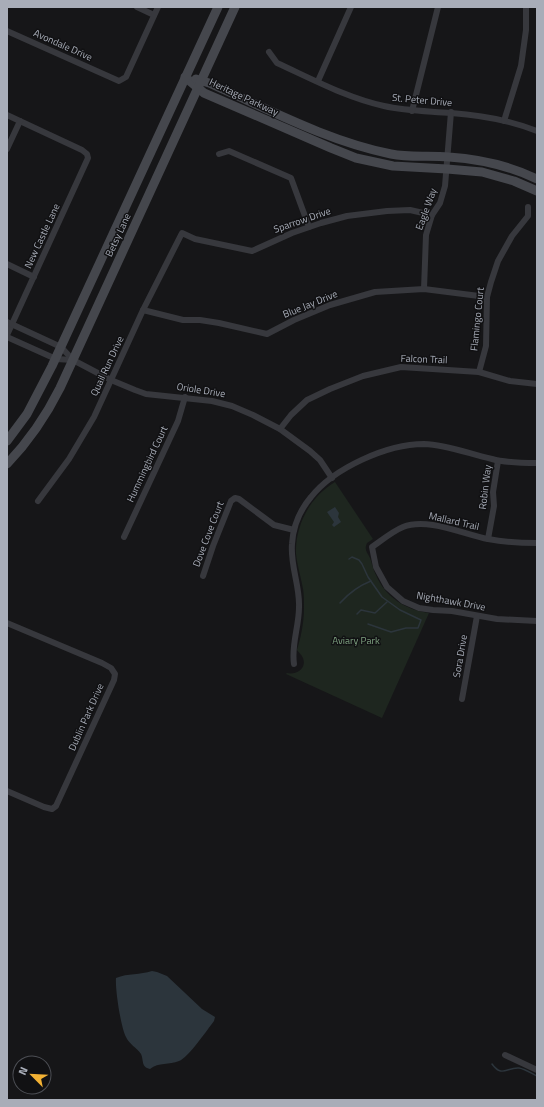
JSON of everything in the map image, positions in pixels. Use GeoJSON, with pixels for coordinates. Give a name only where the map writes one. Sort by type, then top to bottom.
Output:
{"type":"FeatureCollection","features":[{"type":"Feature","properties":{"kind":"main road","name":"Betsy Lane"},"geometry":{"type":"LineString","coordinates":[[7,441],[27,414],[56,359],[218,7]]}},
{"type":"Feature","properties":{"kind":"main road","name":"Betsy Lane"},"geometry":{"type":"LineString","coordinates":[[7,464],[30,438],[43,419],[60,388],[235,7]]}},
{"type":"Feature","properties":{"kind":"main road","name":"Heritage Parkway"},"geometry":{"type":"LineString","coordinates":[[185,77],[200,84],[209,83],[345,143],[393,154],[429,157],[448,156],[494,164],[537,179]]}},
{"type":"Feature","properties":{"kind":"main road","name":"Heritage Parkway"},"geometry":{"type":"LineString","coordinates":[[200,84],[204,92],[356,158],[393,166],[482,172],[498,176],[537,191]]}},
{"type":"Feature","properties":{"kind":"street"},"geometry":{"type":"LineString","coordinates":[[137,7],[154,15],[158,7]]}},
{"type":"Feature","properties":{"kind":"street"},"geometry":{"type":"LineString","coordinates":[[318,82],[351,7]]}},
{"type":"Feature","properties":{"kind":"street"},"geometry":{"type":"LineString","coordinates":[[412,111],[438,7]]}},
{"type":"Feature","properties":{"kind":"street"},"geometry":{"type":"LineString","coordinates":[[504,121],[521,66],[526,30],[526,7]]}},
{"type":"Feature","properties":{"kind":"street","name":"Avondale Drive"},"geometry":{"type":"LineString","coordinates":[[7,31],[119,81],[126,77],[154,15]]}},
{"type":"Feature","properties":{"kind":"street","name":"St. Peter Drive"},"geometry":{"type":"LineString","coordinates":[[269,52],[277,63],[353,97],[384,106],[412,111],[450,112],[488,117],[519,124],[537,131]]}},
{"type":"Feature","properties":{"kind":"street","name":"Eagle Way"},"geometry":{"type":"LineString","coordinates":[[424,289],[426,235],[432,215],[440,203],[445,186],[450,112]]}},
{"type":"Feature","properties":{"kind":"street"},"geometry":{"type":"LineString","coordinates":[[7,115],[20,121],[7,150]]}},
{"type":"Feature","properties":{"kind":"street","name":"New Castle Lane"},"geometry":{"type":"LineString","coordinates":[[7,336],[9,323],[34,276],[87,161],[87,154],[79,148],[20,121]]}},
{"type":"Feature","properties":{"kind":"street"},"geometry":{"type":"LineString","coordinates":[[219,154],[230,152],[290,178],[309,227]]}},
{"type":"Feature","properties":{"kind":"street","name":"Flamingo Court"},"geometry":{"type":"LineString","coordinates":[[479,372],[486,346],[487,297],[498,261],[512,236],[528,216],[528,207]]}},
{"type":"Feature","properties":{"kind":"street","name":"Sparrow Drive"},"geometry":{"type":"LineString","coordinates":[[182,233],[196,239],[252,251],[309,227],[347,216],[387,210],[410,210],[432,215]]}},
{"type":"Feature","properties":{"kind":"street","name":"Quail Run Drive"},"geometry":{"type":"LineString","coordinates":[[38,501],[69,459],[94,417],[143,310],[182,233]]}},
{"type":"Feature","properties":{"kind":"street"},"geometry":{"type":"LineString","coordinates":[[7,264],[34,276]]}},
{"type":"Feature","properties":{"kind":"street","name":"Blue Jay Drive"},"geometry":{"type":"LineString","coordinates":[[143,310],[183,320],[200,320],[219,323],[267,334],[294,320],[330,305],[375,292],[424,289],[487,297]]}},
{"type":"Feature","properties":{"kind":"street","name":"Oriole Drive"},"geometry":{"type":"LineString","coordinates":[[9,323],[61,347],[73,360],[111,380],[146,394],[212,401],[232,406],[259,417],[280,429],[310,451],[320,460],[332,478]]}},
{"type":"Feature","properties":{"kind":"street","name":"Oriole Drive"},"geometry":{"type":"LineString","coordinates":[[7,336],[56,359],[73,360]]}},
{"type":"Feature","properties":{"kind":"street","name":"Falcon Trail"},"geometry":{"type":"LineString","coordinates":[[280,429],[291,415],[307,400],[363,376],[401,367],[479,372],[510,381],[537,384]]}},
{"type":"Feature","properties":{"kind":"street","name":"Hummingbird Court"},"geometry":{"type":"LineString","coordinates":[[124,538],[178,422],[185,397]]}},
{"type":"Feature","properties":{"kind":"street"},"geometry":{"type":"LineString","coordinates":[[294,664],[292,650],[297,631],[299,606],[297,581],[292,553],[294,530],[299,515],[311,496],[332,478],[371,456],[383,451],[410,445],[435,445],[449,447],[498,461],[537,463]]}},
{"type":"Feature","properties":{"kind":"street","name":"Robin Way"},"geometry":{"type":"LineString","coordinates":[[488,539],[494,506],[493,492],[498,461]]}},
{"type":"Feature","properties":{"kind":"street","name":"Dove Cove Court"},"geometry":{"type":"LineString","coordinates":[[203,576],[231,500],[235,498],[239,499],[274,524],[294,530]]}},
{"type":"Feature","properties":{"kind":"street","name":"Mallard Trail"},"geometry":{"type":"LineString","coordinates":[[372,547],[404,527],[420,523],[437,525],[488,539],[522,543],[537,543]]}},
{"type":"Feature","properties":{"kind":"street","name":"Nighthawk Drive"},"geometry":{"type":"LineString","coordinates":[[372,547],[376,567],[387,587],[403,600],[419,608],[452,611],[498,620],[537,621]]}},
{"type":"Feature","properties":{"kind":"street","name":"Sora Drive"},"geometry":{"type":"LineString","coordinates":[[462,699],[477,616]]}},
{"type":"Feature","properties":{"kind":"street","name":"Dublin Park Drive"},"geometry":{"type":"LineString","coordinates":[[7,623],[111,668],[115,674],[114,680],[56,806],[52,809],[44,807],[7,791]]}},
{"type":"Feature","properties":{"kind":"street"},"geometry":{"type":"LineString","coordinates":[[505,1055],[537,1070]]}},
{"type":"Feature","properties":{"kind":"green space","name":"Aviary Park"},"geometry":{"type":"Polygon","coordinates":[[[335,482],[373,539],[367,543],[366,549],[375,573],[385,590],[404,605],[412,609],[429,613],[382,718],[286,674],[294,673],[300,670],[304,662],[303,657],[297,650],[302,629],[304,608],[303,590],[296,554],[298,533],[301,522],[311,504],[326,488],[335,482]]]}},
{"type":"Feature","properties":{"kind":"shaded area"},"geometry":{"type":"Polygon","coordinates":[[[335,507],[339,513],[338,517],[341,522],[334,527],[332,525],[334,522],[327,512],[335,507]]]}},
{"type":"Feature","properties":{"kind":"shaded area"},"geometry":{"type":"Polygon","coordinates":[[[152,971],[167,976],[202,1009],[215,1017],[214,1021],[202,1037],[183,1059],[157,1065],[150,1069],[145,1067],[141,1054],[129,1042],[124,1032],[116,991],[116,978],[125,975],[152,971]]]}},
{"type":"Feature","properties":{"kind":"waterway"},"geometry":{"type":"LineString","coordinates":[[349,559],[352,557],[359,560],[368,577],[382,597],[400,610],[421,620],[418,628],[406,628],[391,632],[368,624]]}},
{"type":"Feature","properties":{"kind":"waterway"},"geometry":{"type":"LineString","coordinates":[[340,603],[354,590],[371,581]]}},
{"type":"Feature","properties":{"kind":"waterway"},"geometry":{"type":"LineString","coordinates":[[357,614],[361,610],[375,613],[387,602]]}},
{"type":"Feature","properties":{"kind":"waterway"},"geometry":{"type":"LineString","coordinates":[[492,1064],[502,1071],[519,1068],[537,1076]]}}]}
